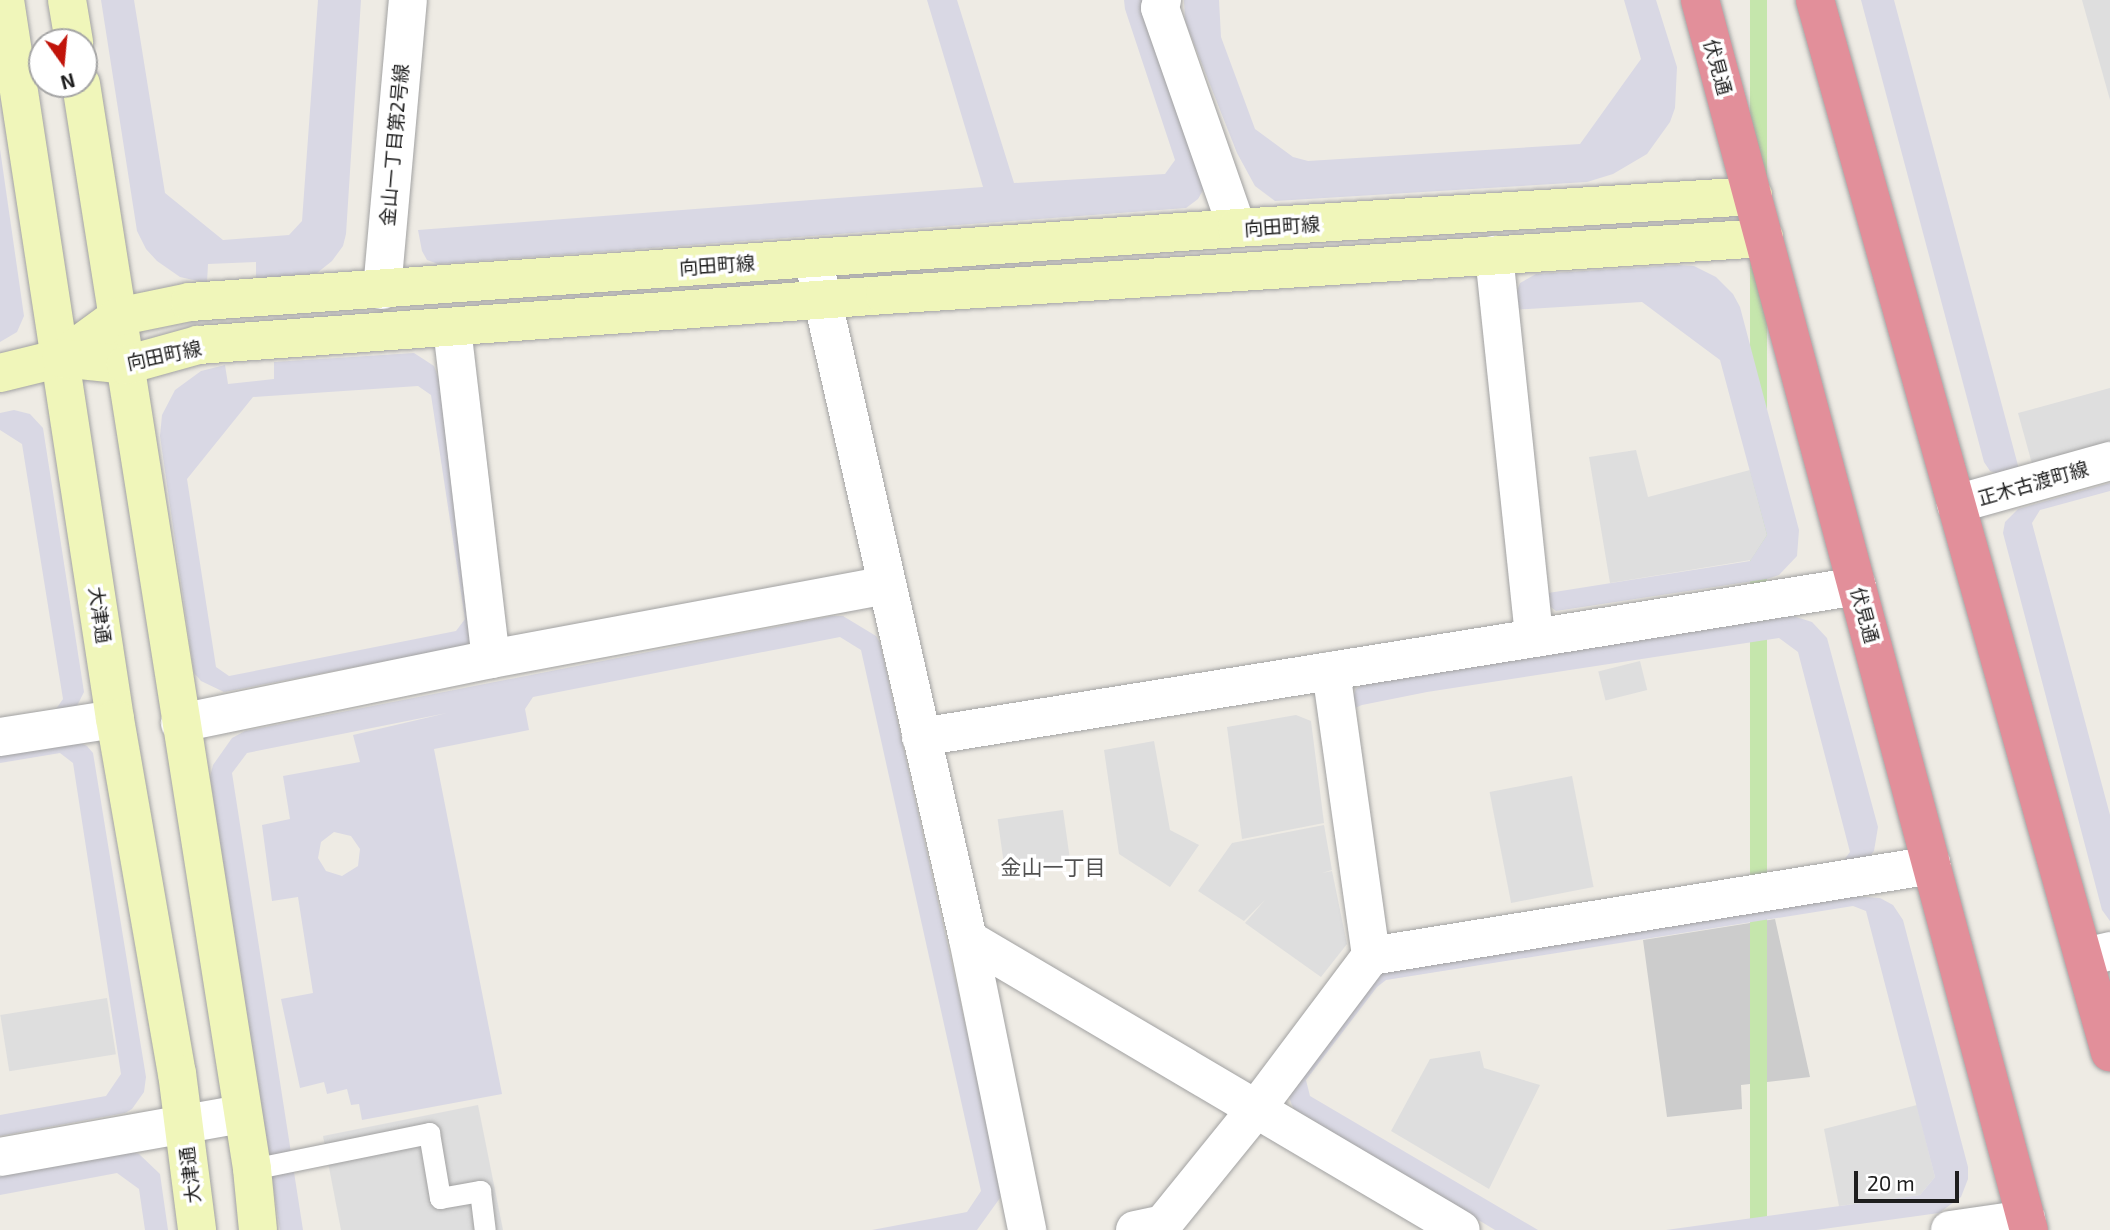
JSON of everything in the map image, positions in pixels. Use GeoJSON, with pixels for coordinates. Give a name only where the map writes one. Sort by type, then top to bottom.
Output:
{"type":"FeatureCollection","features":[{"type":"Feature","properties":{"kind":"highway","name":"伏見通"},"geometry":{"type":"LineString","coordinates":[[1700,0],[2027,1224]]}},
{"type":"Feature","properties":{"kind":"highway"},"geometry":{"type":"LineString","coordinates":[[1815,0],[1956,504],[2098,954],[2110,1052]]}},
{"type":"Feature","properties":{"kind":"street"},"geometry":{"type":"LineString","coordinates":[[67,0],[72,28]]}},
{"type":"Feature","properties":{"kind":"street","name":"金山一丁目第2号線"},"geometry":{"type":"LineString","coordinates":[[382,290],[408,0]]}},
{"type":"Feature","properties":{"kind":"street"},"geometry":{"type":"LineString","coordinates":[[1162,0],[1160,8],[1237,228]]}},
{"type":"Feature","properties":{"kind":"street","name":"大津通"},"geometry":{"type":"LineString","coordinates":[[5,15],[61,358],[115,719],[184,1123],[197,1230]]}},
{"type":"Feature","properties":{"kind":"street"},"geometry":{"type":"LineString","coordinates":[[82,98],[252,1169],[258,1230]]}},
{"type":"Feature","properties":{"kind":"street","name":"向田町線"},"geometry":{"type":"LineString","coordinates":[[61,358],[117,317],[190,302],[1237,228],[1753,196]]}},
{"type":"Feature","properties":{"kind":"street","name":"向田町線"},"geometry":{"type":"LineString","coordinates":[[61,358],[126,366],[198,345],[823,299],[1764,237]]}},
{"type":"Feature","properties":{"kind":"street"},"geometry":{"type":"LineString","coordinates":[[1494,255],[1534,638]]}},
{"type":"Feature","properties":{"kind":"street"},"geometry":{"type":"LineString","coordinates":[[813,258],[968,939],[1027,1230]]}},
{"type":"Feature","properties":{"kind":"street"},"geometry":{"type":"LineString","coordinates":[[452,328],[491,659]]}},
{"type":"Feature","properties":{"kind":"street"},"geometry":{"type":"LineString","coordinates":[[0,373],[61,358]]}},
{"type":"Feature","properties":{"kind":"street","name":"正木古渡町線"},"geometry":{"type":"LineString","coordinates":[[1956,504],[2110,461]]}},
{"type":"Feature","properties":{"kind":"street"},"geometry":{"type":"LineString","coordinates":[[180,723],[491,659],[887,585]]}},
{"type":"Feature","properties":{"kind":"street"},"geometry":{"type":"LineString","coordinates":[[921,737],[1857,586]]}},
{"type":"Feature","properties":{"kind":"street"},"geometry":{"type":"LineString","coordinates":[[1331,671],[1371,956]]}},
{"type":"Feature","properties":{"kind":"street"},"geometry":{"type":"LineString","coordinates":[[0,737],[115,719]]}},
{"type":"Feature","properties":{"kind":"street"},"geometry":{"type":"LineString","coordinates":[[1135,1230],[1163,1224],[1256,1109],[1371,956],[1932,865]]}},
{"type":"Feature","properties":{"kind":"street"},"geometry":{"type":"LineString","coordinates":[[968,939],[1461,1230]]}},
{"type":"Feature","properties":{"kind":"street"},"geometry":{"type":"LineString","coordinates":[[0,1157],[242,1114]]}},
{"type":"Feature","properties":{"kind":"street"},"geometry":{"type":"LineString","coordinates":[[1950,1230],[2027,1224]]}},
{"type":"Feature","properties":{"kind":"lane"},"geometry":{"type":"LineString","coordinates":[[252,1169],[429,1133],[440,1198],[480,1191],[485,1230]]}},
{"type":"Feature","properties":{"kind":"shaded area"},"geometry":{"type":"Polygon","coordinates":[[[101,0],[134,0],[165,193],[223,240],[289,235],[302,221],[318,0],[361,0],[346,234],[343,246],[332,261],[317,273],[256,280],[256,262],[208,264],[207,283],[180,277],[157,261],[146,249],[137,231],[101,0]]]}},
{"type":"Feature","properties":{"kind":"shaded area"},"geometry":{"type":"Polygon","coordinates":[[[927,0],[957,0],[1014,183],[1165,174],[1175,160],[1124,0],[1147,0],[1206,185],[1198,199],[1186,208],[438,264],[427,260],[422,251],[418,230],[983,187],[927,0]]]}},
{"type":"Feature","properties":{"kind":"shaded area"},"geometry":{"type":"Polygon","coordinates":[[[1184,0],[1219,0],[1221,37],[1255,129],[1293,157],[1308,161],[1580,144],[1641,59],[1624,0],[1656,0],[1677,67],[1675,108],[1670,122],[1647,154],[1613,174],[1587,182],[1275,201],[1255,186],[1237,153],[1185,21],[1184,0]]]}},
{"type":"Feature","properties":{"kind":"shaded area"},"geometry":{"type":"Polygon","coordinates":[[[1861,0],[1894,0],[2020,473],[2002,475],[1990,471],[1984,462],[1861,0]]]}},
{"type":"Feature","properties":{"kind":"shaded area"},"geometry":{"type":"Polygon","coordinates":[[[2082,0],[2110,0],[2110,100],[2082,0]]]}},
{"type":"Feature","properties":{"kind":"shaded area"},"geometry":{"type":"Polygon","coordinates":[[[0,149],[24,316],[17,332],[0,342],[0,149]]]}},
{"type":"Feature","properties":{"kind":"shaded area"},"geometry":{"type":"Polygon","coordinates":[[[1694,266],[1716,277],[1733,294],[1740,307],[1799,530],[1797,556],[1779,575],[1767,579],[1556,611],[1547,604],[1542,594],[1750,561],[1767,535],[1720,360],[1642,302],[1510,310],[1520,283],[1536,274],[1694,266]]]}},
{"type":"Feature","properties":{"kind":"shaded area"},"geometry":{"type":"Polygon","coordinates":[[[414,353],[434,366],[439,380],[473,639],[465,646],[224,692],[201,681],[194,673],[160,436],[162,415],[175,390],[201,371],[225,365],[228,384],[274,379],[274,362],[414,353]],[[418,386],[253,397],[187,479],[216,667],[229,676],[456,631],[465,619],[431,395],[418,386]]]}},
{"type":"Feature","properties":{"kind":"shaded area"},"geometry":{"type":"Polygon","coordinates":[[[2110,388],[2110,451],[2034,471],[2018,413],[2110,388]]]}},
{"type":"Feature","properties":{"kind":"shaded area"},"geometry":{"type":"Polygon","coordinates":[[[14,410],[30,414],[43,428],[84,692],[76,708],[54,712],[63,699],[22,444],[0,430],[0,413],[14,410]]]}},
{"type":"Feature","properties":{"kind":"shaded area"},"geometry":{"type":"Polygon","coordinates":[[[1636,450],[1648,497],[1750,470],[1767,535],[1751,560],[1610,583],[1589,457],[1636,450]]]}},
{"type":"Feature","properties":{"kind":"shaded area"},"geometry":{"type":"Polygon","coordinates":[[[2110,483],[2110,491],[2040,510],[2032,523],[2110,815],[2110,921],[2102,910],[2003,533],[2005,522],[2018,509],[2110,483]]]}},
{"type":"Feature","properties":{"kind":"shaded area"},"geometry":{"type":"Polygon","coordinates":[[[832,616],[843,616],[876,636],[880,643],[1002,1188],[1000,1198],[977,1230],[872,1230],[967,1212],[981,1191],[861,650],[840,637],[533,697],[525,709],[529,730],[434,749],[502,1094],[362,1120],[359,1104],[351,1105],[347,1089],[327,1094],[324,1082],[300,1088],[281,999],[313,993],[298,897],[272,901],[262,825],[290,819],[283,776],[360,762],[353,735],[447,713],[247,753],[232,773],[303,1230],[280,1230],[210,777],[213,765],[232,738],[245,731],[832,616]],[[334,832],[321,842],[318,858],[326,871],[342,876],[358,866],[360,849],[351,836],[334,832]]]}},
{"type":"Feature","properties":{"kind":"shaded area"},"geometry":{"type":"Polygon","coordinates":[[[1793,616],[1812,622],[1827,638],[1878,827],[1874,851],[1866,860],[1838,868],[1850,852],[1798,652],[1779,638],[1427,692],[1362,705],[1348,711],[1356,689],[1365,683],[1793,616]]]}},
{"type":"Feature","properties":{"kind":"shaded area"},"geometry":{"type":"Polygon","coordinates":[[[1640,661],[1647,690],[1606,701],[1598,671],[1640,661]]]}},
{"type":"Feature","properties":{"kind":"shaded area"},"geometry":{"type":"Polygon","coordinates":[[[1296,715],[1311,721],[1324,823],[1242,839],[1227,727],[1296,715]]]}},
{"type":"Feature","properties":{"kind":"shaded area"},"geometry":{"type":"Polygon","coordinates":[[[1154,741],[1170,830],[1199,845],[1170,887],[1119,854],[1104,750],[1154,741]]]}},
{"type":"Feature","properties":{"kind":"shaded area"},"geometry":{"type":"Polygon","coordinates":[[[78,742],[93,753],[146,1077],[144,1092],[132,1109],[125,1113],[0,1136],[0,1115],[106,1096],[121,1074],[73,763],[60,753],[0,763],[0,751],[78,742]]]}},
{"type":"Feature","properties":{"kind":"shaded area"},"geometry":{"type":"Polygon","coordinates":[[[1572,776],[1594,887],[1511,903],[1490,792],[1572,776]]]}},
{"type":"Feature","properties":{"kind":"shaded area"},"geometry":{"type":"Polygon","coordinates":[[[1063,810],[1070,861],[1005,871],[998,819],[1063,810]]]}},
{"type":"Feature","properties":{"kind":"shaded area"},"geometry":{"type":"Polygon","coordinates":[[[1324,825],[1332,870],[1322,873],[1332,871],[1347,944],[1321,977],[1245,923],[1265,900],[1244,921],[1198,891],[1232,843],[1324,825]]]}},
{"type":"Feature","properties":{"kind":"shaded area"},"geometry":{"type":"Polygon","coordinates":[[[1851,896],[1880,898],[1893,905],[1903,920],[1968,1167],[1968,1179],[1961,1197],[1939,1213],[1816,1230],[1666,1230],[1920,1195],[1935,1177],[1866,911],[1853,906],[1386,980],[1377,987],[1306,1080],[1310,1096],[1538,1230],[1495,1230],[1294,1109],[1291,1103],[1289,1096],[1378,973],[1851,896]]]}},
{"type":"Feature","properties":{"kind":"shaded area"},"geometry":{"type":"Polygon","coordinates":[[[1775,919],[1810,1077],[1741,1085],[1742,1109],[1667,1117],[1643,940],[1775,919]]]}},
{"type":"Feature","properties":{"kind":"shaded area"},"geometry":{"type":"Polygon","coordinates":[[[107,998],[116,1054],[9,1071],[0,1015],[107,998]]]}},
{"type":"Feature","properties":{"kind":"shaded area"},"geometry":{"type":"Polygon","coordinates":[[[1480,1051],[1484,1068],[1540,1085],[1489,1189],[1391,1131],[1430,1059],[1480,1051]]]}},
{"type":"Feature","properties":{"kind":"shaded area"},"geometry":{"type":"Polygon","coordinates":[[[478,1105],[503,1230],[341,1230],[323,1136],[478,1105]]]}},
{"type":"Feature","properties":{"kind":"shaded area"},"geometry":{"type":"Polygon","coordinates":[[[1917,1105],[1935,1177],[1920,1195],[1839,1206],[1824,1129],[1917,1105]]]}},
{"type":"Feature","properties":{"kind":"shaded area"},"geometry":{"type":"Polygon","coordinates":[[[127,1151],[139,1154],[160,1174],[168,1230],[145,1230],[139,1189],[117,1173],[0,1195],[0,1174],[127,1151]]]}},
{"type":"Feature","properties":{"kind":"green space"},"geometry":{"type":"Polygon","coordinates":[[[1750,0],[1767,0],[1767,1230],[1750,1230],[1750,0]]]}},
{"type":"Feature","properties":{"kind":"district","name":"金山一丁目"},"geometry":{"type":"Point","coordinates":[1053,867]}}]}
